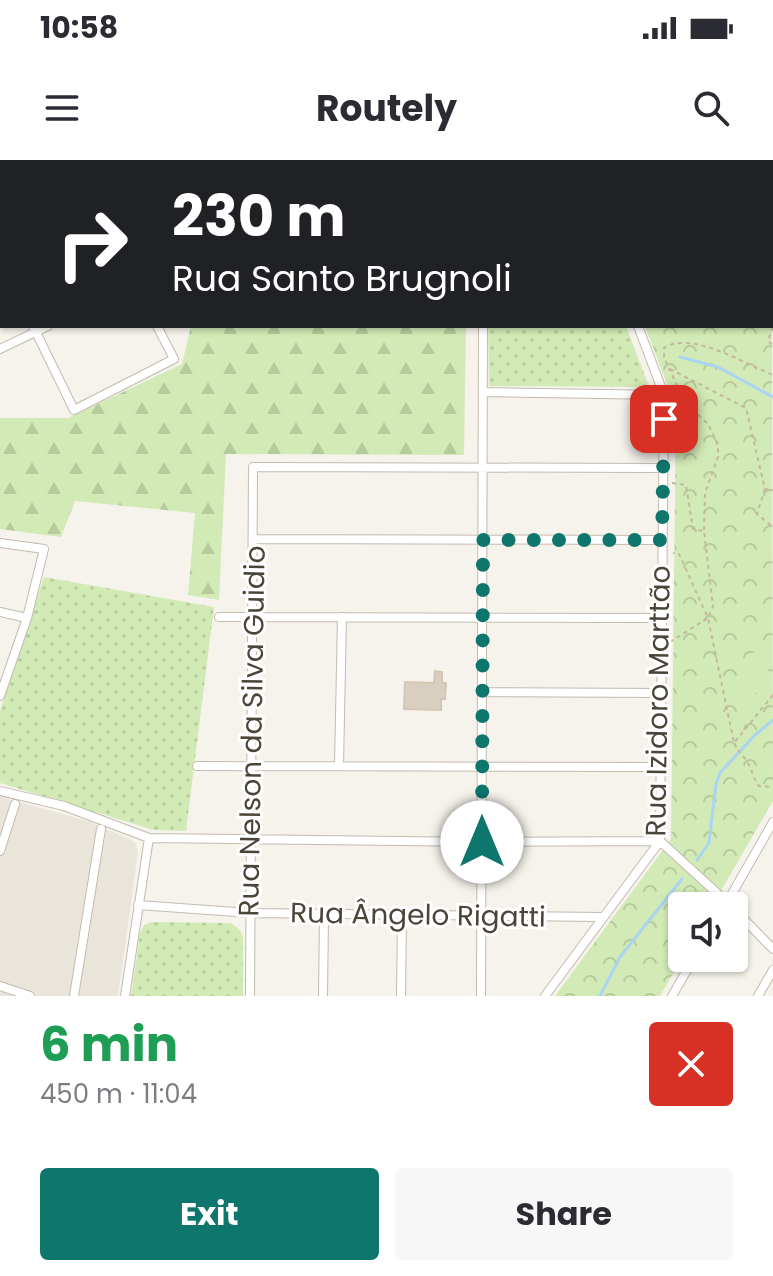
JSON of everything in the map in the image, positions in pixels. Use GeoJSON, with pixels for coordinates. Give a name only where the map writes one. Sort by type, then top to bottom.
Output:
{"type":"FeatureCollection","features":[{"type":"Feature","properties":{"kind":"street"},"geometry":{"type":"LineString","coordinates":[[0,349],[34,329],[74,410],[174,359],[158,328]]}},
{"type":"Feature","properties":{"kind":"street"},"geometry":{"type":"LineString","coordinates":[[481,996],[483,328]]}},
{"type":"Feature","properties":{"kind":"street","name":"Rua Izidoro Marttão"},"geometry":{"type":"LineString","coordinates":[[545,996],[660,841],[664,395],[639,328]]}},
{"type":"Feature","properties":{"kind":"street"},"geometry":{"type":"LineString","coordinates":[[484,392],[664,395]]}},
{"type":"Feature","properties":{"kind":"street"},"geometry":{"type":"LineString","coordinates":[[484,466],[663,468]]}},
{"type":"Feature","properties":{"kind":"street","name":"Rua Nelson da Silva Guidio"},"geometry":{"type":"LineString","coordinates":[[250,996],[253,467],[484,466]]}},
{"type":"Feature","properties":{"kind":"street"},"geometry":{"type":"LineString","coordinates":[[254,539],[662,540]]}},
{"type":"Feature","properties":{"kind":"street"},"geometry":{"type":"LineString","coordinates":[[0,543],[44,549],[27,618],[0,696]]}},
{"type":"Feature","properties":{"kind":"street"},"geometry":{"type":"LineString","coordinates":[[0,612],[27,618]]}},
{"type":"Feature","properties":{"kind":"street"},"geometry":{"type":"LineString","coordinates":[[219,617],[662,618]]}},
{"type":"Feature","properties":{"kind":"street"},"geometry":{"type":"LineString","coordinates":[[339,766],[342,617]]}},
{"type":"Feature","properties":{"kind":"street"},"geometry":{"type":"LineString","coordinates":[[482,692],[663,693]]}},
{"type":"Feature","properties":{"kind":"street"},"geometry":{"type":"LineString","coordinates":[[197,766],[662,767]]}},
{"type":"Feature","properties":{"kind":"street"},"geometry":{"type":"LineString","coordinates":[[0,791],[64,806],[149,838],[660,841],[714,892]]}},
{"type":"Feature","properties":{"kind":"street"},"geometry":{"type":"LineString","coordinates":[[0,851],[15,804]]}},
{"type":"Feature","properties":{"kind":"street"},"geometry":{"type":"LineString","coordinates":[[736,892],[773,822]]}},
{"type":"Feature","properties":{"kind":"street"},"geometry":{"type":"LineString","coordinates":[[74,996],[101,829]]}},
{"type":"Feature","properties":{"kind":"street"},"geometry":{"type":"LineString","coordinates":[[125,996],[149,838]]}},
{"type":"Feature","properties":{"kind":"street","name":"Rua Ângelo Rigatti"},"geometry":{"type":"LineString","coordinates":[[138,905],[250,913],[603,917]]}},
{"type":"Feature","properties":{"kind":"street"},"geometry":{"type":"LineString","coordinates":[[323,996],[324,914]]}},
{"type":"Feature","properties":{"kind":"street"},"geometry":{"type":"LineString","coordinates":[[401,996],[402,916]]}},
{"type":"Feature","properties":{"kind":"street"},"geometry":{"type":"LineString","coordinates":[[748,925],[773,949]]}},
{"type":"Feature","properties":{"kind":"street"},"geometry":{"type":"LineString","coordinates":[[758,996],[773,970]]}},
{"type":"Feature","properties":{"kind":"street"},"geometry":{"type":"LineString","coordinates":[[672,996],[686,972]]}},
{"type":"Feature","properties":{"kind":"street"},"geometry":{"type":"LineString","coordinates":[[0,986],[30,996]]}},
{"type":"Feature","properties":{"kind":"path"},"geometry":{"type":"LineString","coordinates":[[773,328],[768,341],[773,345]]}},
{"type":"Feature","properties":{"kind":"path"},"geometry":{"type":"LineString","coordinates":[[663,647],[708,618],[713,606],[704,531],[705,493],[718,457],[718,445],[708,424],[685,402],[664,358],[664,348],[672,342],[693,342],[773,375]]}},
{"type":"Feature","properties":{"kind":"path"},"geometry":{"type":"LineString","coordinates":[[669,369],[746,408],[765,489],[757,514],[773,527]]}},
{"type":"Feature","properties":{"kind":"path"},"geometry":{"type":"LineString","coordinates":[[663,482],[686,485],[693,529],[704,531]]}},
{"type":"Feature","properties":{"kind":"path"},"geometry":{"type":"LineString","coordinates":[[765,489],[773,490]]}},
{"type":"Feature","properties":{"kind":"path"},"geometry":{"type":"LineString","coordinates":[[662,553],[679,554],[708,618],[738,753],[749,764],[751,775],[759,786],[773,787]]}},
{"type":"Feature","properties":{"kind":"path"},"geometry":{"type":"LineString","coordinates":[[734,743],[773,695]]}},
{"type":"Feature","properties":{"kind":"shaded area"},"geometry":{"type":"Polygon","coordinates":[[[0,797],[88,821],[135,842],[138,852],[118,996],[0,996],[0,797]]]}},
{"type":"Feature","properties":{"kind":"green space"},"geometry":{"type":"Polygon","coordinates":[[[191,328],[466,328],[464,455],[226,454],[219,600],[188,595],[195,513],[75,501],[61,537],[0,529],[0,418],[68,418],[182,364],[191,328]]]}},
{"type":"Feature","properties":{"kind":"green space"},"geometry":{"type":"Polygon","coordinates":[[[488,328],[627,328],[648,384],[645,387],[489,386],[488,328]]]}},
{"type":"Feature","properties":{"kind":"green space"},"geometry":{"type":"Polygon","coordinates":[[[646,328],[772,328],[773,801],[720,892],[668,892],[668,972],[674,972],[660,996],[555,996],[671,839],[676,408],[646,328]]]}},
{"type":"Feature","properties":{"kind":"green space"},"geometry":{"type":"Polygon","coordinates":[[[44,577],[214,607],[186,831],[154,830],[0,783],[0,711],[44,577]]]}},
{"type":"Feature","properties":{"kind":"green space"},"geometry":{"type":"Polygon","coordinates":[[[749,653],[763,653],[770,665],[758,691],[744,699],[737,693],[736,680],[749,653]]]}},
{"type":"Feature","properties":{"kind":"green space"},"geometry":{"type":"Polygon","coordinates":[[[152,922],[231,923],[240,930],[243,937],[243,996],[131,996],[140,933],[144,925],[152,922]]]}},
{"type":"Feature","properties":{"kind":"building"},"geometry":{"type":"Polygon","coordinates":[[[435,671],[442,672],[442,683],[446,683],[441,710],[404,709],[405,682],[434,683],[435,671]]]}},
{"type":"Feature","properties":{"kind":"waterway"},"geometry":{"type":"LineString","coordinates":[[680,357],[718,367],[773,397]]}},
{"type":"Feature","properties":{"kind":"waterway"},"geometry":{"type":"LineString","coordinates":[[697,860],[709,843],[720,773],[773,720]]}},
{"type":"Feature","properties":{"kind":"waterway"},"geometry":{"type":"LineString","coordinates":[[600,996],[620,957],[682,879]]}},
{"type":"Feature","properties":{"kind":"route"},"geometry":{"type":"LineString","coordinates":[[482,842],[483,540],[662,540],[664,419]]}}]}
